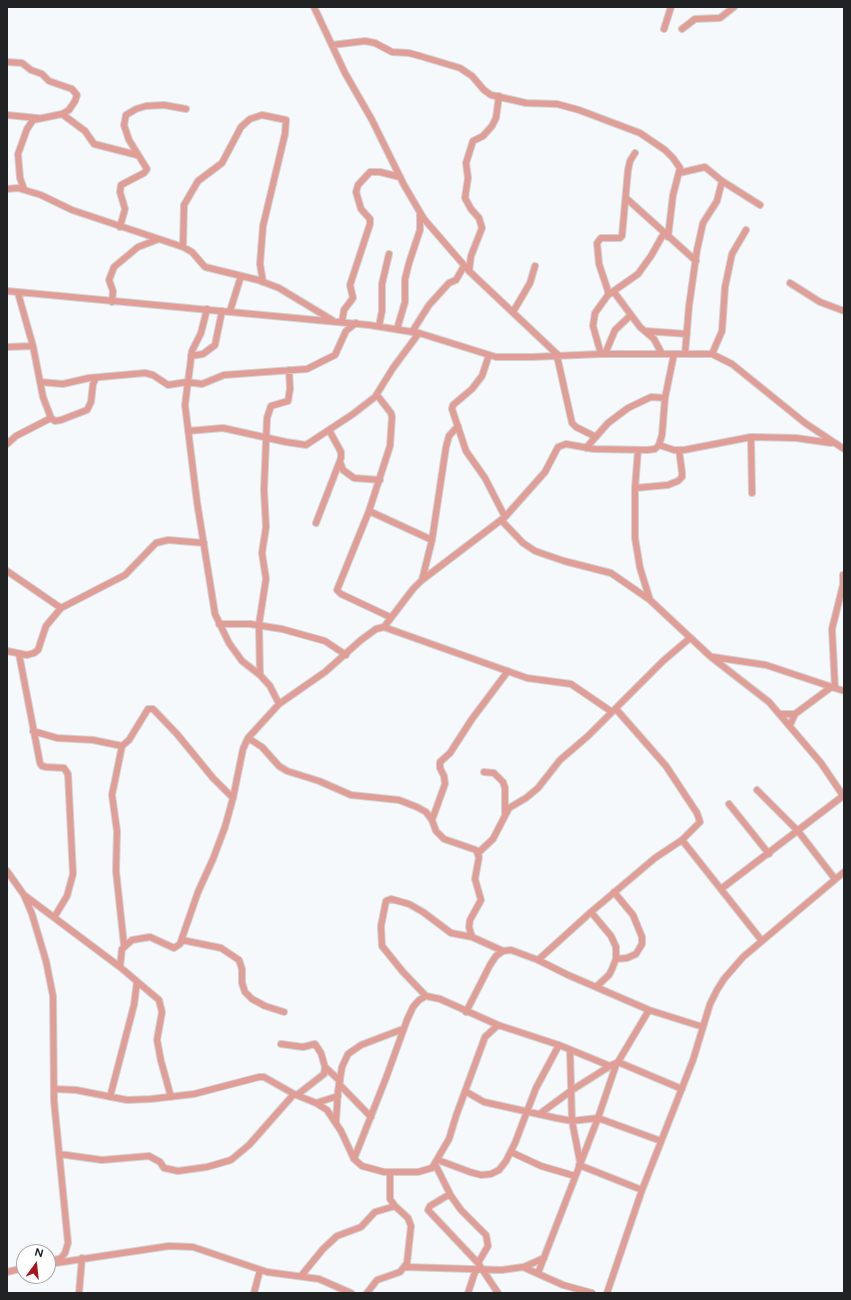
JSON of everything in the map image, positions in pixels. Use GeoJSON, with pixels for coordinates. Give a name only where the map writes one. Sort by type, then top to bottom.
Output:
{"type":"FeatureCollection","features":[{"type":"Feature","properties":{"kind":"street"},"geometry":{"type":"LineString","coordinates":[[314,7],[332,45],[420,213],[464,266],[558,356],[572,423],[576,427],[596,437]]}},
{"type":"Feature","properties":{"kind":"street"},"geometry":{"type":"LineString","coordinates":[[664,29],[671,7]]}},
{"type":"Feature","properties":{"kind":"street"},"geometry":{"type":"LineString","coordinates":[[682,29],[695,19],[720,18],[734,7]]}},
{"type":"Feature","properties":{"kind":"street"},"geometry":{"type":"LineString","coordinates":[[332,45],[365,41],[375,43],[387,51],[409,53],[456,66],[472,76],[488,94],[526,103],[557,104],[579,110],[640,133],[679,164],[679,173],[673,195],[666,235],[638,274],[611,294],[595,313],[593,326],[603,354]]}},
{"type":"Feature","properties":{"kind":"street"},"geometry":{"type":"LineString","coordinates":[[7,62],[22,63],[42,74],[49,82],[75,92],[77,97],[73,106],[62,114],[38,118],[7,115]]}},
{"type":"Feature","properties":{"kind":"street"},"geometry":{"type":"LineString","coordinates":[[469,271],[471,256],[482,228],[478,218],[465,198],[468,178],[466,163],[473,141],[483,136],[492,126],[496,118],[499,96]]}},
{"type":"Feature","properties":{"kind":"street"},"geometry":{"type":"LineString","coordinates":[[120,227],[125,208],[120,192],[121,184],[144,173],[147,169],[129,140],[124,125],[126,115],[128,112],[146,106],[164,106],[186,109]]}},
{"type":"Feature","properties":{"kind":"street"},"geometry":{"type":"LineString","coordinates":[[62,114],[85,131],[94,144],[137,155]]}},
{"type":"Feature","properties":{"kind":"street"},"geometry":{"type":"LineString","coordinates":[[183,247],[184,205],[198,181],[222,163],[241,127],[250,119],[262,115],[286,120],[285,134],[263,226],[260,264],[263,282]]}},
{"type":"Feature","properties":{"kind":"street"},"geometry":{"type":"LineString","coordinates":[[24,190],[20,178],[18,154],[27,129],[33,120],[38,118]]}},
{"type":"Feature","properties":{"kind":"street"},"geometry":{"type":"LineString","coordinates":[[636,153],[630,161],[628,170],[622,236],[620,238],[601,238],[597,243],[599,264],[611,294],[654,339],[662,354]]}},
{"type":"Feature","properties":{"kind":"street"},"geometry":{"type":"LineString","coordinates":[[679,173],[704,167],[722,181],[760,205]]}},
{"type":"Feature","properties":{"kind":"street"},"geometry":{"type":"LineString","coordinates":[[342,322],[344,310],[353,298],[350,286],[370,224],[370,219],[361,209],[356,192],[358,184],[370,172],[380,172],[400,177]]}},
{"type":"Feature","properties":{"kind":"street"},"geometry":{"type":"LineString","coordinates":[[685,354],[689,306],[703,223],[717,201],[722,181]]}},
{"type":"Feature","properties":{"kind":"street"},"geometry":{"type":"LineString","coordinates":[[7,189],[24,190],[41,195],[72,210],[183,247],[192,252],[205,267],[263,282],[294,295],[334,321]]}},
{"type":"Feature","properties":{"kind":"street"},"geometry":{"type":"LineString","coordinates":[[626,198],[696,261]]}},
{"type":"Feature","properties":{"kind":"street"},"geometry":{"type":"LineString","coordinates":[[396,329],[405,302],[405,279],[420,230],[420,213]]}},
{"type":"Feature","properties":{"kind":"street"},"geometry":{"type":"LineString","coordinates":[[712,354],[722,331],[724,292],[732,254],[746,230]]}},
{"type":"Feature","properties":{"kind":"street"},"geometry":{"type":"LineString","coordinates":[[112,302],[114,291],[109,280],[114,267],[138,247],[159,239]]}},
{"type":"Feature","properties":{"kind":"street"},"geometry":{"type":"LineString","coordinates":[[379,326],[382,310],[382,284],[389,254]]}},
{"type":"Feature","properties":{"kind":"street"},"geometry":{"type":"LineString","coordinates":[[188,431],[223,428],[304,445],[309,444],[377,395],[415,333],[429,305],[449,283],[456,280],[464,266]]}},
{"type":"Feature","properties":{"kind":"street"},"geometry":{"type":"LineString","coordinates":[[513,312],[530,283],[535,266]]}},
{"type":"Feature","properties":{"kind":"street"},"geometry":{"type":"LineString","coordinates":[[230,311],[241,276]]}},
{"type":"Feature","properties":{"kind":"street"},"geometry":{"type":"LineString","coordinates":[[790,283],[820,302],[844,311]]}},
{"type":"Feature","properties":{"kind":"street"},"geometry":{"type":"LineString","coordinates":[[7,291],[379,326],[415,333],[489,355],[516,358],[603,354],[712,354],[732,364],[805,423],[844,449]]}},
{"type":"Feature","properties":{"kind":"street"},"geometry":{"type":"LineString","coordinates":[[18,293],[33,346],[40,382],[51,418],[55,421],[61,420],[87,410],[91,402],[93,384],[96,378]]}},
{"type":"Feature","properties":{"kind":"street"},"geometry":{"type":"LineString","coordinates":[[207,309],[203,326],[193,347],[191,356],[187,382],[186,410],[197,502],[215,614],[225,636],[242,661],[260,675],[270,686],[279,704]]}},
{"type":"Feature","properties":{"kind":"street"},"geometry":{"type":"LineString","coordinates":[[191,356],[202,354],[215,345],[222,311]]}},
{"type":"Feature","properties":{"kind":"street"},"geometry":{"type":"LineString","coordinates":[[603,354],[615,330],[631,314]]}},
{"type":"Feature","properties":{"kind":"street"},"geometry":{"type":"LineString","coordinates":[[40,382],[63,384],[96,378],[146,373],[153,374],[168,385],[187,382],[202,384],[224,375],[306,369],[335,355],[346,331],[356,323]]}},
{"type":"Feature","properties":{"kind":"street"},"geometry":{"type":"LineString","coordinates":[[644,330],[687,334]]}},
{"type":"Feature","properties":{"kind":"street"},"geometry":{"type":"LineString","coordinates":[[7,347],[33,346]]}},
{"type":"Feature","properties":{"kind":"street"},"geometry":{"type":"LineString","coordinates":[[384,627],[390,617],[422,580],[503,518],[546,472],[558,447],[566,444],[586,448],[638,450],[655,449],[659,445],[662,435],[665,398],[674,354]]}},
{"type":"Feature","properties":{"kind":"street"},"geometry":{"type":"LineString","coordinates":[[489,355],[482,376],[472,389],[452,407],[466,451],[485,478],[503,518],[523,543],[535,551],[611,574],[650,600],[711,657],[751,686],[780,714],[821,763],[844,796],[721,889]]}},
{"type":"Feature","properties":{"kind":"street"},"geometry":{"type":"LineString","coordinates":[[260,675],[259,624],[266,578],[262,553],[266,527],[264,490],[267,418],[271,406],[288,401],[290,389],[289,370]]}},
{"type":"Feature","properties":{"kind":"street"},"geometry":{"type":"LineString","coordinates":[[377,395],[391,413],[393,422],[390,446],[369,511],[338,590],[341,594],[390,617]]}},
{"type":"Feature","properties":{"kind":"street"},"geometry":{"type":"LineString","coordinates":[[586,448],[613,418],[628,408],[651,397],[665,398]]}},
{"type":"Feature","properties":{"kind":"street"},"geometry":{"type":"LineString","coordinates":[[7,444],[16,436],[51,418]]}},
{"type":"Feature","properties":{"kind":"street"},"geometry":{"type":"LineString","coordinates":[[422,580],[432,540],[448,436],[458,426]]}},
{"type":"Feature","properties":{"kind":"street"},"geometry":{"type":"LineString","coordinates":[[316,522],[340,462],[341,452],[329,430]]}},
{"type":"Feature","properties":{"kind":"street"},"geometry":{"type":"LineString","coordinates":[[659,445],[679,450],[698,449],[751,437],[796,438],[835,444]]}},
{"type":"Feature","properties":{"kind":"street"},"geometry":{"type":"LineString","coordinates":[[751,437],[752,493]]}},
{"type":"Feature","properties":{"kind":"street"},"geometry":{"type":"LineString","coordinates":[[638,450],[635,488],[635,538],[640,568],[650,600]]}},
{"type":"Feature","properties":{"kind":"street"},"geometry":{"type":"LineString","coordinates":[[635,488],[668,485],[678,481],[682,477],[679,450]]}},
{"type":"Feature","properties":{"kind":"street"},"geometry":{"type":"LineString","coordinates":[[340,462],[343,470],[354,478],[380,480]]}},
{"type":"Feature","properties":{"kind":"street"},"geometry":{"type":"LineString","coordinates":[[369,511],[432,540]]}},
{"type":"Feature","properties":{"kind":"street"},"geometry":{"type":"LineString","coordinates":[[7,651],[31,655],[38,650],[46,626],[62,608],[125,575],[156,543],[168,540],[204,543]]}},
{"type":"Feature","properties":{"kind":"street"},"geometry":{"type":"LineString","coordinates":[[7,571],[62,608]]}},
{"type":"Feature","properties":{"kind":"street"},"geometry":{"type":"LineString","coordinates":[[833,688],[832,629],[843,585],[843,575]]}},
{"type":"Feature","properties":{"kind":"street"},"geometry":{"type":"LineString","coordinates":[[219,624],[259,624],[282,629],[325,641],[346,655]]}},
{"type":"Feature","properties":{"kind":"street"},"geometry":{"type":"LineString","coordinates":[[225,636],[233,625]]}},
{"type":"Feature","properties":{"kind":"street"},"geometry":{"type":"LineString","coordinates":[[120,967],[120,953],[124,946],[132,940],[150,937],[174,948],[180,944],[198,892],[213,859],[233,798],[240,760],[248,738],[279,704],[325,672],[346,655],[370,632],[384,627],[536,681],[571,684],[614,711],[666,766],[700,818],[698,826],[682,840],[655,858],[614,892],[538,960]]}},
{"type":"Feature","properties":{"kind":"street"},"geometry":{"type":"LineString","coordinates":[[505,813],[509,808],[526,798],[538,788],[560,760],[614,711],[663,661],[690,638]]}},
{"type":"Feature","properties":{"kind":"street"},"geometry":{"type":"LineString","coordinates":[[19,654],[33,731],[42,766],[64,768],[68,774],[73,874],[67,896],[55,916]]}},
{"type":"Feature","properties":{"kind":"street"},"geometry":{"type":"LineString","coordinates":[[711,657],[766,665],[844,691]]}},
{"type":"Feature","properties":{"kind":"street"},"geometry":{"type":"LineString","coordinates":[[432,820],[445,784],[444,776],[440,768],[440,762],[450,752],[472,719],[508,671]]}},
{"type":"Feature","properties":{"kind":"street"},"geometry":{"type":"LineString","coordinates":[[790,725],[796,714],[833,688]]}},
{"type":"Feature","properties":{"kind":"street"},"geometry":{"type":"LineString","coordinates":[[124,946],[116,871],[117,831],[112,795],[122,746],[129,740],[148,709],[153,709],[177,734],[213,778],[233,798]]}},
{"type":"Feature","properties":{"kind":"street"},"geometry":{"type":"LineString","coordinates":[[780,714],[796,714]]}},
{"type":"Feature","properties":{"kind":"street"},"geometry":{"type":"LineString","coordinates":[[33,731],[57,738],[94,740],[122,746]]}},
{"type":"Feature","properties":{"kind":"street"},"geometry":{"type":"LineString","coordinates":[[248,738],[262,747],[279,766],[287,771],[319,781],[351,795],[389,798],[408,802],[426,812],[432,820],[436,831],[444,839],[470,848],[478,853]]}},
{"type":"Feature","properties":{"kind":"street"},"geometry":{"type":"LineString","coordinates":[[472,937],[469,926],[470,920],[481,900],[476,879],[478,853],[493,839],[502,823],[505,813],[503,782],[494,773],[484,772]]}},
{"type":"Feature","properties":{"kind":"street"},"geometry":{"type":"LineString","coordinates":[[757,790],[798,831],[836,879]]}},
{"type":"Feature","properties":{"kind":"street"},"geometry":{"type":"LineString","coordinates":[[729,804],[769,854]]}},
{"type":"Feature","properties":{"kind":"street"},"geometry":{"type":"LineString","coordinates":[[682,840],[762,941]]}},
{"type":"Feature","properties":{"kind":"street"},"geometry":{"type":"LineString","coordinates":[[7,871],[24,895],[40,938],[53,996],[54,1089],[68,1243],[65,1253],[61,1258],[56,1260]]}},
{"type":"Feature","properties":{"kind":"street"},"geometry":{"type":"LineString","coordinates":[[607,1293],[642,1190],[693,1060],[710,1004],[724,979],[743,957],[844,872]]}},
{"type":"Feature","properties":{"kind":"street"},"geometry":{"type":"LineString","coordinates":[[614,892],[633,915],[642,937],[642,944],[636,954],[627,958],[616,959]]}},
{"type":"Feature","properties":{"kind":"street"},"geometry":{"type":"LineString","coordinates":[[24,895],[55,916],[156,997],[162,1007],[162,1020],[157,1040],[161,1062],[171,1097]]}},
{"type":"Feature","properties":{"kind":"street"},"geometry":{"type":"LineString","coordinates":[[682,1089],[498,1025],[466,1012],[440,999],[426,996],[403,972],[382,946],[381,926],[386,901],[391,899],[409,904],[423,912],[451,933],[472,937],[503,951],[521,952],[649,1010],[703,1027]]}},
{"type":"Feature","properties":{"kind":"street"},"geometry":{"type":"LineString","coordinates":[[591,912],[611,936],[616,947],[616,959],[609,975],[596,987]]}},
{"type":"Feature","properties":{"kind":"street"},"geometry":{"type":"LineString","coordinates":[[182,940],[221,948],[239,960],[242,968],[242,983],[246,992],[252,999],[264,1006],[284,1012]]}},
{"type":"Feature","properties":{"kind":"street"},"geometry":{"type":"LineString","coordinates":[[466,1012],[490,965],[503,951]]}},
{"type":"Feature","properties":{"kind":"street"},"geometry":{"type":"LineString","coordinates":[[110,1098],[134,1005],[137,982]]}},
{"type":"Feature","properties":{"kind":"street"},"geometry":{"type":"LineString","coordinates":[[354,1158],[386,1078],[403,1029],[413,1007],[419,1000],[426,996]]}},
{"type":"Feature","properties":{"kind":"street"},"geometry":{"type":"LineString","coordinates":[[538,1273],[598,1118],[614,1065],[649,1010]]}},
{"type":"Feature","properties":{"kind":"street"},"geometry":{"type":"LineString","coordinates":[[54,1089],[76,1090],[110,1098],[127,1100],[194,1094],[262,1076],[296,1095],[316,1102],[327,1110],[336,1122],[354,1158],[362,1166],[390,1172],[418,1172],[428,1170],[437,1162],[450,1139],[465,1091],[485,1037],[498,1025]]}},
{"type":"Feature","properties":{"kind":"street"},"geometry":{"type":"LineString","coordinates":[[336,1122],[339,1083],[342,1067],[348,1054],[361,1045],[403,1029]]}},
{"type":"Feature","properties":{"kind":"street"},"geometry":{"type":"LineString","coordinates":[[59,1154],[102,1160],[149,1156],[160,1162],[164,1168],[178,1171],[207,1167],[231,1160],[249,1145],[296,1095],[322,1077],[325,1067],[322,1053],[316,1044],[303,1047],[281,1044]]}},
{"type":"Feature","properties":{"kind":"street"},"geometry":{"type":"LineString","coordinates":[[437,1162],[481,1175],[491,1174],[499,1170],[511,1152],[536,1088],[559,1046]]}},
{"type":"Feature","properties":{"kind":"street"},"geometry":{"type":"LineString","coordinates":[[570,1050],[572,1121],[579,1164]]}},
{"type":"Feature","properties":{"kind":"street"},"geometry":{"type":"LineString","coordinates":[[541,1113],[572,1090],[614,1065]]}},
{"type":"Feature","properties":{"kind":"street"},"geometry":{"type":"LineString","coordinates":[[325,1067],[370,1117]]}},
{"type":"Feature","properties":{"kind":"street"},"geometry":{"type":"LineString","coordinates":[[465,1091],[484,1102],[541,1113],[572,1121],[598,1118],[661,1141]]}},
{"type":"Feature","properties":{"kind":"street"},"geometry":{"type":"LineString","coordinates":[[316,1102],[338,1096]]}},
{"type":"Feature","properties":{"kind":"street"},"geometry":{"type":"LineString","coordinates":[[511,1152],[541,1166],[575,1176]]}},
{"type":"Feature","properties":{"kind":"street"},"geometry":{"type":"LineString","coordinates":[[437,1162],[450,1194],[461,1210],[486,1234],[488,1246],[468,1293]]}},
{"type":"Feature","properties":{"kind":"street"},"geometry":{"type":"LineString","coordinates":[[579,1164],[642,1190]]}},
{"type":"Feature","properties":{"kind":"street"},"geometry":{"type":"LineString","coordinates":[[390,1172],[389,1196],[395,1206],[408,1218],[411,1226],[406,1267]]}},
{"type":"Feature","properties":{"kind":"street"},"geometry":{"type":"LineString","coordinates":[[450,1194],[430,1206],[428,1210],[479,1267],[498,1293]]}},
{"type":"Feature","properties":{"kind":"street"},"geometry":{"type":"LineString","coordinates":[[301,1276],[323,1249],[337,1236],[361,1227],[375,1212],[395,1206]]}},
{"type":"Feature","properties":{"kind":"street"},"geometry":{"type":"LineString","coordinates":[[56,1262],[182,1246],[205,1250],[260,1270],[319,1278],[351,1293]]}},
{"type":"Feature","properties":{"kind":"street"},"geometry":{"type":"LineString","coordinates":[[79,1293],[82,1258]]}},
{"type":"Feature","properties":{"kind":"street"},"geometry":{"type":"LineString","coordinates":[[367,1293],[380,1278],[396,1274],[406,1267],[424,1269],[479,1267],[502,1270],[523,1267],[544,1258]]}},
{"type":"Feature","properties":{"kind":"street"},"geometry":{"type":"LineString","coordinates":[[523,1267],[563,1285],[592,1293]]}},
{"type":"Feature","properties":{"kind":"street"},"geometry":{"type":"LineString","coordinates":[[254,1293],[260,1270]]}}]}
